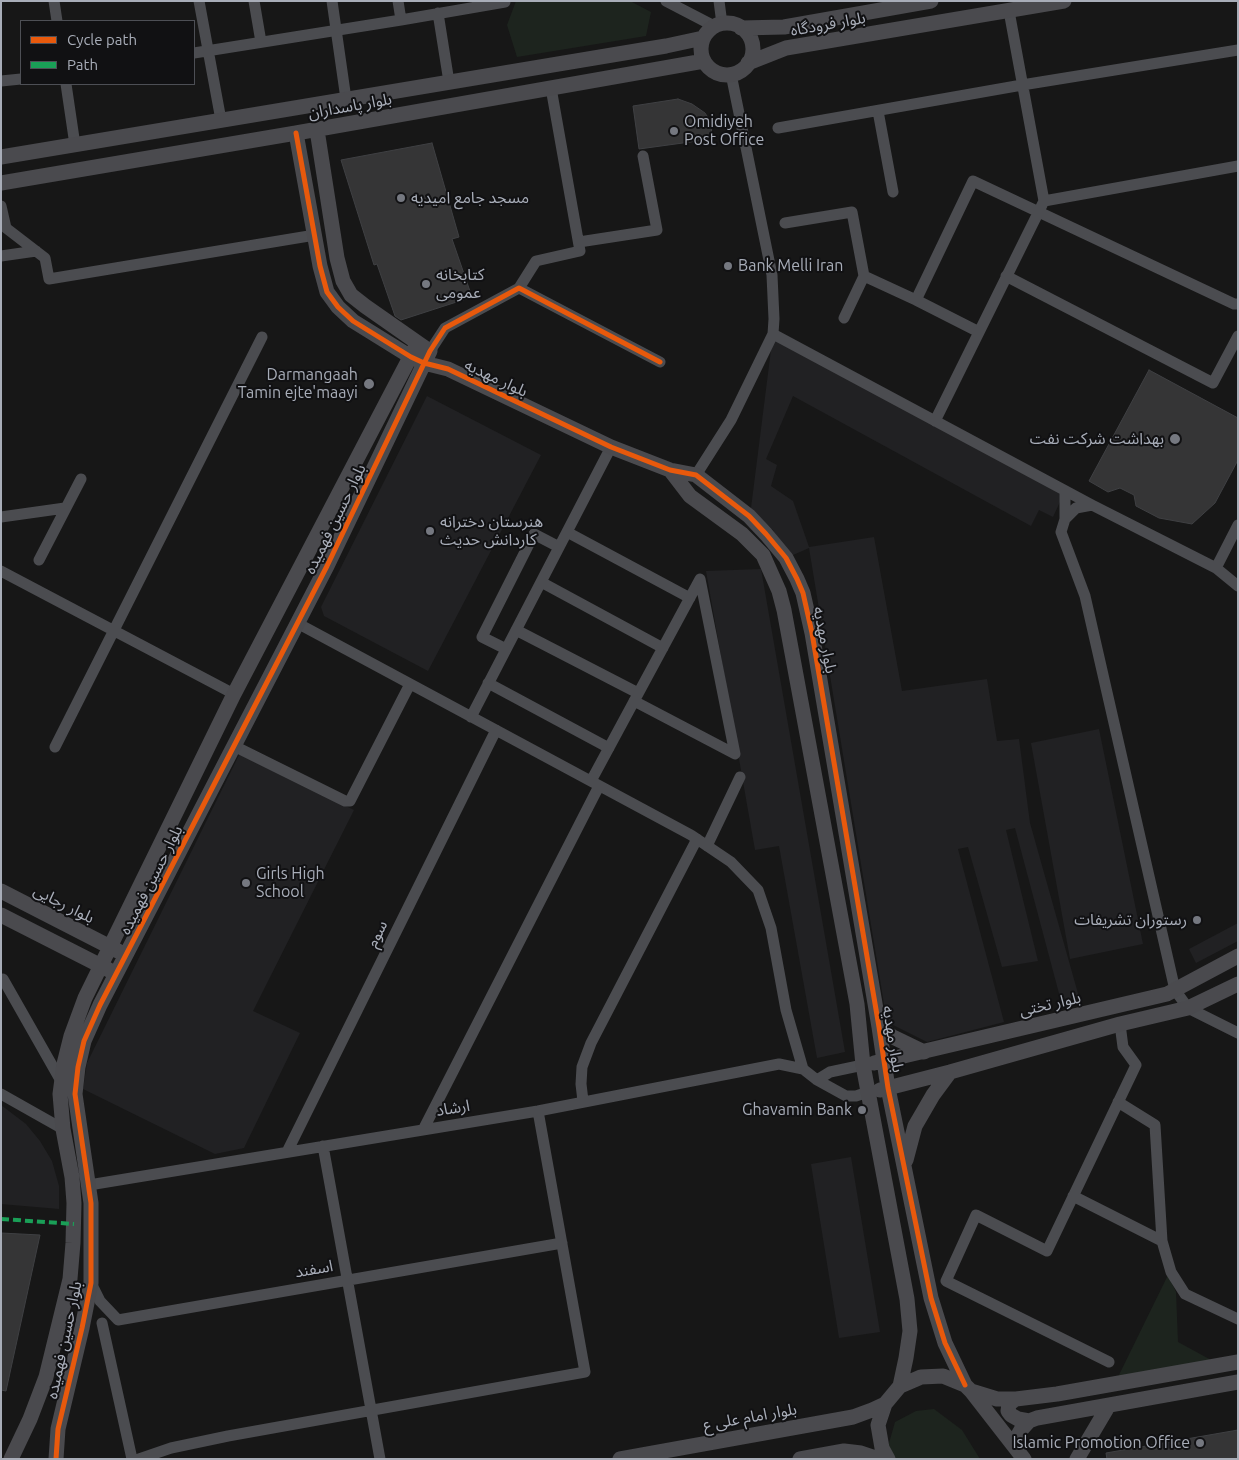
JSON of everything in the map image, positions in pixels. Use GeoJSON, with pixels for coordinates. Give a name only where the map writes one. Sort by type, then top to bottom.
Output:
{"type":"FeatureCollection","features":[{"type":"Feature","properties":{"kind":"street"},"geometry":{"type":"LineString","coordinates":[[54,1],[57,20]]}},
{"type":"Feature","properties":{"kind":"street"},"geometry":{"type":"LineString","coordinates":[[199,1],[221,120]]}},
{"type":"Feature","properties":{"kind":"street"},"geometry":{"type":"LineString","coordinates":[[254,1],[261,42]]}},
{"type":"Feature","properties":{"kind":"street"},"geometry":{"type":"LineString","coordinates":[[332,1],[346,99]]}},
{"type":"Feature","properties":{"kind":"street"},"geometry":{"type":"LineString","coordinates":[[398,1],[401,20]]}},
{"type":"Feature","properties":{"kind":"street"},"geometry":{"type":"LineString","coordinates":[[195,52],[438,14],[504,1]]}},
{"type":"Feature","properties":{"kind":"street"},"geometry":{"type":"LineString","coordinates":[[666,1],[718,25],[736,25],[747,33],[751,40],[752,56],[748,63],[738,72],[723,75],[708,67],[704,61],[701,53],[703,38],[708,31],[718,25]]}},
{"type":"Feature","properties":{"kind":"street"},"geometry":{"type":"LineString","coordinates":[[718,25],[719,1]]}},
{"type":"Feature","properties":{"kind":"street","name":"بلوار فرودگاه"},"geometry":{"type":"LineString","coordinates":[[741,28],[784,28],[931,1]]}},
{"type":"Feature","properties":{"kind":"street","name":"بلوار فرودگاه"},"geometry":{"type":"LineString","coordinates":[[748,63],[786,48],[1064,1]]}},
{"type":"Feature","properties":{"kind":"street"},"geometry":{"type":"LineString","coordinates":[[935,421],[1041,206],[1009,11]]}},
{"type":"Feature","properties":{"kind":"street"},"geometry":{"type":"LineString","coordinates":[[438,14],[449,82]]}},
{"type":"Feature","properties":{"kind":"street","name":"بلوار پاسداران"},"geometry":{"type":"LineString","coordinates":[[1,157],[666,46],[703,38]]}},
{"type":"Feature","properties":{"kind":"street"},"geometry":{"type":"LineString","coordinates":[[778,128],[1022,85],[1238,50]]}},
{"type":"Feature","properties":{"kind":"street","name":"بلوار پاسداران"},"geometry":{"type":"LineString","coordinates":[[1,183],[317,130],[704,61]]}},
{"type":"Feature","properties":{"kind":"street"},"geometry":{"type":"LineString","coordinates":[[696,475],[731,420],[773,334],[772,275],[731,74]]}},
{"type":"Feature","properties":{"kind":"street"},"geometry":{"type":"LineString","coordinates":[[1,81],[20,78]]}},
{"type":"Feature","properties":{"kind":"street"},"geometry":{"type":"LineString","coordinates":[[66,85],[75,145]]}},
{"type":"Feature","properties":{"kind":"street"},"geometry":{"type":"LineString","coordinates":[[421,354],[445,328],[519,288],[536,261],[580,251],[551,88]]}},
{"type":"Feature","properties":{"kind":"street"},"geometry":{"type":"LineString","coordinates":[[878,111],[893,192]]}},
{"type":"Feature","properties":{"kind":"street","name":"بلوار مهدیه"},"geometry":{"type":"LineString","coordinates":[[317,130],[337,258],[343,281],[351,295],[421,354]]}},
{"type":"Feature","properties":{"kind":"street","name":"بلوار مهدیه"},"geometry":{"type":"LineString","coordinates":[[296,133],[320,266],[328,292],[338,307],[353,321],[611,447],[670,470],[696,475],[748,516],[786,558],[803,593],[812,632],[888,1088],[931,1298],[945,1343],[968,1388],[1024,1459]]}},
{"type":"Feature","properties":{"kind":"street"},"geometry":{"type":"LineString","coordinates":[[579,242],[657,230],[643,156]]}},
{"type":"Feature","properties":{"kind":"street"},"geometry":{"type":"LineString","coordinates":[[1041,206],[1238,166]]}},
{"type":"Feature","properties":{"kind":"street"},"geometry":{"type":"LineString","coordinates":[[916,300],[973,181],[1041,206],[1234,304],[1238,304]]}},
{"type":"Feature","properties":{"kind":"street"},"geometry":{"type":"LineString","coordinates":[[1,206],[6,228],[45,258],[49,279],[315,235]]}},
{"type":"Feature","properties":{"kind":"street"},"geometry":{"type":"LineString","coordinates":[[785,223],[852,212],[864,276],[844,318]]}},
{"type":"Feature","properties":{"kind":"street"},"geometry":{"type":"LineString","coordinates":[[1,256],[36,251]]}},
{"type":"Feature","properties":{"kind":"street"},"geometry":{"type":"LineString","coordinates":[[864,276],[979,332]]}},
{"type":"Feature","properties":{"kind":"street"},"geometry":{"type":"LineString","coordinates":[[1006,276],[1213,383],[1238,336]]}},
{"type":"Feature","properties":{"kind":"street"},"geometry":{"type":"LineString","coordinates":[[519,288],[660,362]]}},
{"type":"Feature","properties":{"kind":"street"},"geometry":{"type":"LineString","coordinates":[[773,334],[1065,491],[1216,568],[1238,586]]}},
{"type":"Feature","properties":{"kind":"street"},"geometry":{"type":"LineString","coordinates":[[55,747],[262,337]]}},
{"type":"Feature","properties":{"kind":"street","name":"بلوار حسین فهمیده"},"geometry":{"type":"LineString","coordinates":[[56,1459],[58,1428],[91,1283],[92,1245],[89,1186],[75,1094],[78,1067],[84,1041],[100,1005],[327,566],[421,354]]}},
{"type":"Feature","properties":{"kind":"street","name":"بلوار حسین فهمیده"},"geometry":{"type":"LineString","coordinates":[[11,1459],[30,1419],[46,1377],[70,1279],[74,1243],[74,1203],[60,1094],[64,1064],[71,1036],[85,998],[234,694],[394,386],[421,354]]}},
{"type":"Feature","properties":{"kind":"street"},"geometry":{"type":"LineString","coordinates":[[471,717],[611,447]]}},
{"type":"Feature","properties":{"kind":"street","name":"بلوار مهدیه"},"geometry":{"type":"LineString","coordinates":[[670,470],[690,496],[742,534],[763,555],[779,590],[790,638],[857,1004],[863,1065],[907,1298],[910,1331],[900,1386]]}},
{"type":"Feature","properties":{"kind":"street"},"geometry":{"type":"LineString","coordinates":[[38,560],[80,479]]}},
{"type":"Feature","properties":{"kind":"street"},"geometry":{"type":"LineString","coordinates":[[1065,491],[1065,519],[1061,532],[1085,596],[1175,990],[1188,1008],[1238,1033]]}},
{"type":"Feature","properties":{"kind":"street"},"geometry":{"type":"LineString","coordinates":[[1065,519],[1076,508],[1092,505]]}},
{"type":"Feature","properties":{"kind":"street"},"geometry":{"type":"LineString","coordinates":[[1,517],[65,508]]}},
{"type":"Feature","properties":{"kind":"street"},"geometry":{"type":"LineString","coordinates":[[1216,568],[1238,526]]}},
{"type":"Feature","properties":{"kind":"street"},"geometry":{"type":"LineString","coordinates":[[567,532],[690,598]]}},
{"type":"Feature","properties":{"kind":"street"},"geometry":{"type":"LineString","coordinates":[[506,649],[482,637],[534,534],[559,547]]}},
{"type":"Feature","properties":{"kind":"street"},"geometry":{"type":"LineString","coordinates":[[1,571],[234,694]]}},
{"type":"Feature","properties":{"kind":"street"},"geometry":{"type":"LineString","coordinates":[[423,1130],[595,783],[609,748],[636,697],[700,579],[735,754],[636,697],[516,630]]}},
{"type":"Feature","properties":{"kind":"street"},"geometry":{"type":"LineString","coordinates":[[541,582],[663,648]]}},
{"type":"Feature","properties":{"kind":"street"},"geometry":{"type":"LineString","coordinates":[[297,624],[595,783],[702,842],[730,862],[758,890],[771,928],[786,1010],[803,1069]]}},
{"type":"Feature","properties":{"kind":"street"},"geometry":{"type":"LineString","coordinates":[[488,683],[609,748]]}},
{"type":"Feature","properties":{"kind":"street"},"geometry":{"type":"LineString","coordinates":[[234,746],[345,801],[350,801],[410,684]]}},
{"type":"Feature","properties":{"kind":"street","name":"سوم"},"geometry":{"type":"LineString","coordinates":[[287,1152],[496,730]]}},
{"type":"Feature","properties":{"kind":"street"},"geometry":{"type":"LineString","coordinates":[[583,1101],[582,1067],[591,1043],[740,777]]}},
{"type":"Feature","properties":{"kind":"street","name":"بلوار رجایی"},"geometry":{"type":"LineString","coordinates":[[1,892],[126,955]]}},
{"type":"Feature","properties":{"kind":"street"},"geometry":{"type":"LineString","coordinates":[[1,915],[116,974]]}},
{"type":"Feature","properties":{"kind":"street","name":"بلوار تختی"},"geometry":{"type":"LineString","coordinates":[[863,1065],[1167,994],[1238,956]]}},
{"type":"Feature","properties":{"kind":"street"},"geometry":{"type":"LineString","coordinates":[[3,979],[61,1081]]}},
{"type":"Feature","properties":{"kind":"street"},"geometry":{"type":"LineString","coordinates":[[868,1092],[950,1072],[1120,1024],[1188,1008],[1238,984]]}},
{"type":"Feature","properties":{"kind":"street"},"geometry":{"type":"LineString","coordinates":[[1109,1362],[946,1281],[976,1215],[1047,1251],[1136,1065],[1123,1047],[1120,1024]]}},
{"type":"Feature","properties":{"kind":"street"},"geometry":{"type":"LineString","coordinates":[[879,1027],[893,1037],[924,1052]]}},
{"type":"Feature","properties":{"kind":"street","name":"ارشاد"},"geometry":{"type":"LineString","coordinates":[[89,1186],[538,1111],[779,1064],[803,1069],[837,1093],[846,1096],[856,1096],[868,1092]]}},
{"type":"Feature","properties":{"kind":"street"},"geometry":{"type":"LineString","coordinates":[[818,1080],[830,1072],[863,1065]]}},
{"type":"Feature","properties":{"kind":"street"},"geometry":{"type":"LineString","coordinates":[[905,1164],[915,1126],[933,1095],[950,1072]]}},
{"type":"Feature","properties":{"kind":"street"},"geometry":{"type":"LineString","coordinates":[[1,1094],[63,1129]]}},
{"type":"Feature","properties":{"kind":"street"},"geometry":{"type":"LineString","coordinates":[[1118,1102],[1155,1125],[1162,1241],[1171,1272],[1185,1294],[1238,1318]]}},
{"type":"Feature","properties":{"kind":"street"},"geometry":{"type":"LineString","coordinates":[[139,1459],[171,1448],[228,1436],[585,1372],[538,1111]]}},
{"type":"Feature","properties":{"kind":"street"},"geometry":{"type":"LineString","coordinates":[[324,1146],[380,1459]]}},
{"type":"Feature","properties":{"kind":"street"},"geometry":{"type":"LineString","coordinates":[[1073,1196],[1162,1241]]}},
{"type":"Feature","properties":{"kind":"street","name":"اسفند"},"geometry":{"type":"LineString","coordinates":[[82,1328],[118,1320],[562,1244]]}},
{"type":"Feature","properties":{"kind":"street"},"geometry":{"type":"LineString","coordinates":[[91,1283],[100,1301],[118,1320]]}},
{"type":"Feature","properties":{"kind":"street"},"geometry":{"type":"LineString","coordinates":[[102,1323],[132,1459]]}},
{"type":"Feature","properties":{"kind":"street"},"geometry":{"type":"LineString","coordinates":[[888,1459],[882,1448],[878,1426],[885,1404],[900,1386],[921,1377],[943,1376],[968,1388],[997,1398],[1016,1399],[1057,1394],[1238,1362]]}},
{"type":"Feature","properties":{"kind":"street"},"geometry":{"type":"LineString","coordinates":[[1012,1444],[1020,1430],[1029,1421],[1037,1418],[1238,1382]]}},
{"type":"Feature","properties":{"kind":"street"},"geometry":{"type":"LineString","coordinates":[[1016,1399],[1009,1404],[1008,1411],[1018,1419],[1029,1421]]}},
{"type":"Feature","properties":{"kind":"street","name":"بلوار امام علی ع"},"geometry":{"type":"LineString","coordinates":[[620,1459],[853,1417],[885,1404]]}},
{"type":"Feature","properties":{"kind":"street"},"geometry":{"type":"LineString","coordinates":[[1077,1459],[1109,1405]]}},
{"type":"Feature","properties":{"kind":"street"},"geometry":{"type":"LineString","coordinates":[[800,1459],[844,1451],[861,1453],[879,1459]]}},
{"type":"Feature","properties":{"kind":"shaded area"},"geometry":{"type":"Polygon","coordinates":[[[516,1],[630,1],[651,12],[646,36],[517,57],[507,25],[516,1]]]}},
{"type":"Feature","properties":{"kind":"shaded area"},"geometry":{"type":"Polygon","coordinates":[[[773,334],[1065,491],[1053,517],[1039,510],[1031,526],[793,396],[766,459],[777,465],[771,486],[793,501],[809,547],[874,537],[902,691],[987,679],[997,741],[1019,739],[1030,823],[1079,997],[1061,1001],[1015,828],[1006,830],[1038,961],[1002,967],[968,847],[958,849],[1004,1022],[927,1042],[887,1022],[809,548],[786,558],[773,530],[751,508],[773,334]]]}},
{"type":"Feature","properties":{"kind":"shaded area","name":"هنرستان دخترانه کاردانش حدیث"},"geometry":{"type":"Polygon","coordinates":[[[427,396],[541,455],[428,671],[324,616],[321,607],[427,396]]]}},
{"type":"Feature","properties":{"kind":"shaded area"},"geometry":{"type":"Polygon","coordinates":[[[761,569],[845,1052],[817,1058],[779,846],[755,850],[706,571],[761,569]]]}},
{"type":"Feature","properties":{"kind":"shaded area"},"geometry":{"type":"Polygon","coordinates":[[[1099,729],[1143,944],[1070,959],[1031,743],[1099,729]]]}},
{"type":"Feature","properties":{"kind":"shaded area"},"geometry":{"type":"Polygon","coordinates":[[[240,753],[354,810],[253,1011],[300,1033],[244,1148],[215,1154],[83,1089],[87,1063],[240,753]]]}},
{"type":"Feature","properties":{"kind":"shaded area"},"geometry":{"type":"Polygon","coordinates":[[[1238,923],[1238,941],[1196,963],[1189,949],[1238,923]]]}},
{"type":"Feature","properties":{"kind":"shaded area"},"geometry":{"type":"Polygon","coordinates":[[[1,1105],[26,1124],[40,1141],[52,1161],[59,1186],[59,1209],[1,1204],[1,1105]]]}},
{"type":"Feature","properties":{"kind":"shaded area"},"geometry":{"type":"Polygon","coordinates":[[[851,1157],[880,1332],[839,1338],[811,1164],[851,1157]]]}},
{"type":"Feature","properties":{"kind":"shaded area"},"geometry":{"type":"Polygon","coordinates":[[[1168,1275],[1176,1292],[1178,1342],[1213,1361],[1118,1377],[1168,1275]]]}},
{"type":"Feature","properties":{"kind":"shaded area"},"geometry":{"type":"Polygon","coordinates":[[[934,1409],[962,1430],[980,1459],[893,1459],[887,1450],[895,1422],[916,1411],[934,1409]]]}},
{"type":"Feature","properties":{"kind":"building","name":"Omidiyeh Post Office"},"geometry":{"type":"Polygon","coordinates":[[[678,99],[692,104],[705,113],[711,122],[712,139],[639,149],[633,106],[678,99]]]}},
{"type":"Feature","properties":{"kind":"building","name":"مسجد جامع امیدیه"},"geometry":{"type":"Polygon","coordinates":[[[432,143],[459,237],[452,239],[472,297],[401,320],[395,316],[377,264],[374,265],[341,160],[432,143]]]}},
{"type":"Feature","properties":{"kind":"building","name":"بهداشت شرکت نفت"},"geometry":{"type":"Polygon","coordinates":[[[1149,370],[1238,418],[1238,460],[1215,503],[1192,524],[1159,518],[1136,506],[1134,495],[1120,488],[1108,492],[1089,481],[1149,370]]]}},
{"type":"Feature","properties":{"kind":"building"},"geometry":{"type":"Polygon","coordinates":[[[1,1233],[40,1235],[6,1391],[1,1390],[1,1233]]]}},
{"type":"Feature","properties":{"kind":"building","name":"Islamic Promotion Office"},"geometry":{"type":"Polygon","coordinates":[[[1238,1430],[1238,1459],[1107,1459],[1106,1453],[1238,1430]]]}},
{"type":"Feature","properties":{"kind":"marked path"},"geometry":{"type":"LineString","coordinates":[[1,1219],[74,1224]]}},
{"type":"Feature","properties":{"kind":"cycle path"},"geometry":{"type":"LineString","coordinates":[[296,133],[320,266],[327,292],[338,307],[353,321],[411,357],[424,363],[448,369],[611,447],[670,470],[696,475],[749,516],[786,558],[803,593],[812,633],[888,1088],[931,1298],[945,1343],[965,1385]]}},
{"type":"Feature","properties":{"kind":"cycle path"},"geometry":{"type":"LineString","coordinates":[[56,1459],[58,1429],[91,1283],[91,1203],[75,1094],[78,1067],[84,1041],[100,1005],[327,566],[430,351],[445,328],[519,288],[660,362]]}},
{"type":"Feature","properties":{"kind":"place","name":"Omidiyeh Post Office"},"geometry":{"type":"Point","coordinates":[674,131]}},
{"type":"Feature","properties":{"kind":"place","name":"مسجد جامع امیدیه"},"geometry":{"type":"Point","coordinates":[401,198]}},
{"type":"Feature","properties":{"kind":"place","name":"Bank Melli Iran"},"geometry":{"type":"Point","coordinates":[728,266]}},
{"type":"Feature","properties":{"kind":"place","name":"کتابخانه عمومی"},"geometry":{"type":"Point","coordinates":[426,284]}},
{"type":"Feature","properties":{"kind":"place","name":"Darmangaah Tamin ejte'maayi"},"geometry":{"type":"Point","coordinates":[369,384]}},
{"type":"Feature","properties":{"kind":"place","name":"بهداشت شرکت نفت"},"geometry":{"type":"Point","coordinates":[1175,439]}},
{"type":"Feature","properties":{"kind":"place","name":"هنرستان دخترانه کاردانش حدیث"},"geometry":{"type":"Point","coordinates":[430,531]}},
{"type":"Feature","properties":{"kind":"place","name":"Girls High School"},"geometry":{"type":"Point","coordinates":[246,883]}},
{"type":"Feature","properties":{"kind":"place","name":"رستوران تشریفات"},"geometry":{"type":"Point","coordinates":[1197,920]}},
{"type":"Feature","properties":{"kind":"place","name":"Ghavamin Bank"},"geometry":{"type":"Point","coordinates":[862,1110]}},
{"type":"Feature","properties":{"kind":"place","name":"Islamic Promotion Office"},"geometry":{"type":"Point","coordinates":[1200,1443]}}]}
